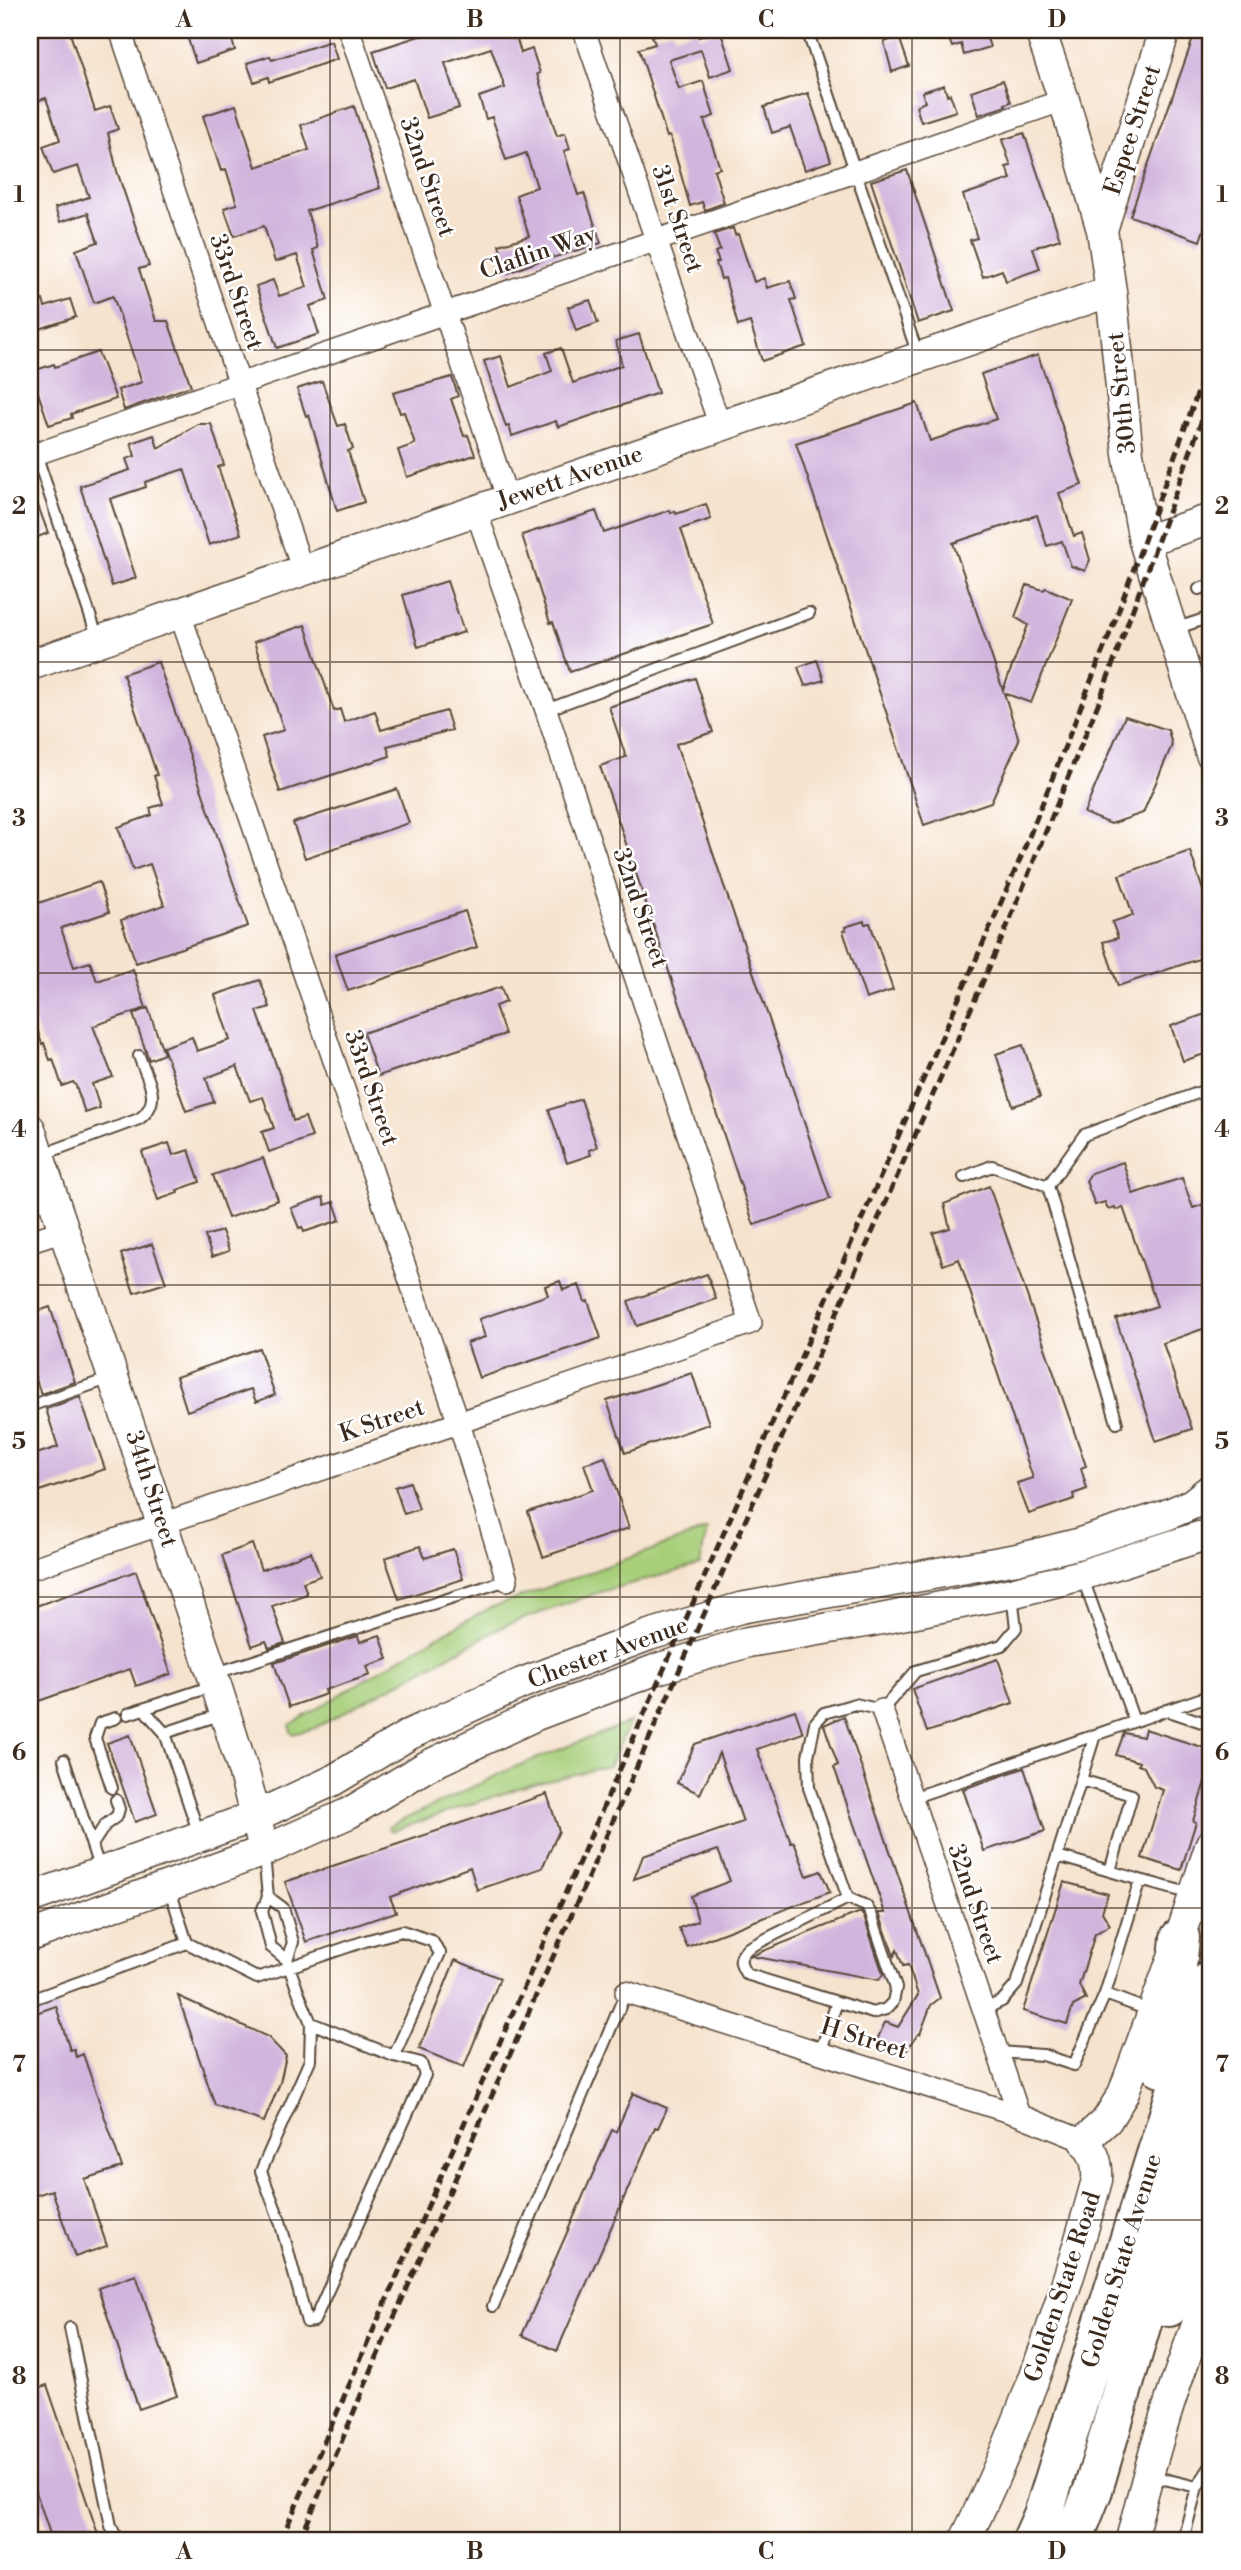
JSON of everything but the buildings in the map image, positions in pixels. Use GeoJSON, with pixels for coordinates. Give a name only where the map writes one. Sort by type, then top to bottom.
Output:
{"type":"FeatureCollection","features":[{"type":"Feature","properties":{"kind":"highway"},"geometry":{"type":"LineString","coordinates":[[1114,2285],[1172,2017],[1180,1938]]}},
{"type":"Feature","properties":{"kind":"highway","name":"Golden State Avenue"},"geometry":{"type":"LineString","coordinates":[[1032,2540],[1043,2515],[1211,1980]]}},
{"type":"Feature","properties":{"kind":"highway","name":"Golden State Avenue"},"geometry":{"type":"LineString","coordinates":[[1073,2540],[1093,2490],[1211,2087]]}},
{"type":"Feature","properties":{"kind":"highway"},"geometry":{"type":"LineString","coordinates":[[1093,2490],[1135,2394],[1211,2197]]}},
{"type":"Feature","properties":{"kind":"street","name":"33rd Street"},"geometry":{"type":"LineString","coordinates":[[120,30],[303,570]]}},
{"type":"Feature","properties":{"kind":"street","name":"32nd Street"},"geometry":{"type":"LineString","coordinates":[[349,30],[508,500]]}},
{"type":"Feature","properties":{"kind":"street","name":"31st Street"},"geometry":{"type":"LineString","coordinates":[[584,30],[720,426]]}},
{"type":"Feature","properties":{"kind":"street","name":"30th Street"},"geometry":{"type":"LineString","coordinates":[[1040,30],[1064,100],[1102,230],[1128,454],[1144,541],[1211,754]]}},
{"type":"Feature","properties":{"kind":"street","name":"Espee Street"},"geometry":{"type":"LineString","coordinates":[[1102,230],[1165,30]]}},
{"type":"Feature","properties":{"kind":"street","name":"Claflin Way"},"geometry":{"type":"LineString","coordinates":[[32,449],[240,384],[1064,100]]}},
{"type":"Feature","properties":{"kind":"street","name":"Jewett Avenue"},"geometry":{"type":"LineString","coordinates":[[30,665],[1111,291]]}},
{"type":"Feature","properties":{"kind":"street","name":"32nd Street"},"geometry":{"type":"LineString","coordinates":[[476,511],[546,710],[751,1324]]}},
{"type":"Feature","properties":{"kind":"street"},"geometry":{"type":"LineString","coordinates":[[1144,541],[1211,519]]}},
{"type":"Feature","properties":{"kind":"street","name":"33rd Street"},"geometry":{"type":"LineString","coordinates":[[180,614],[458,1423],[507,1580]]}},
{"type":"Feature","properties":{"kind":"street","name":"34th Street"},"geometry":{"type":"LineString","coordinates":[[34,1143],[225,1713],[264,1851]]}},
{"type":"Feature","properties":{"kind":"street"},"geometry":{"type":"LineString","coordinates":[[30,1241],[64,1230]]}},
{"type":"Feature","properties":{"kind":"street","name":"K Street"},"geometry":{"type":"LineString","coordinates":[[30,1569],[751,1324]]}},
{"type":"Feature","properties":{"kind":"street","name":"Chester Avenue"},"geometry":{"type":"LineString","coordinates":[[30,1898],[256,1816],[332,1781],[410,1734],[497,1694],[649,1635],[740,1608],[1017,1559],[1077,1544],[1164,1516],[1192,1504],[1211,1489]]}},
{"type":"Feature","properties":{"kind":"street","name":"Chester Avenue"},"geometry":{"type":"LineString","coordinates":[[30,1936],[264,1851],[349,1812],[427,1766],[536,1715],[660,1668],[748,1642],[1011,1593],[1082,1575],[1211,1536]]}},
{"type":"Feature","properties":{"kind":"street","name":"32nd Street"},"geometry":{"type":"LineString","coordinates":[[882,1710],[1019,2115]]}},
{"type":"Feature","properties":{"kind":"street"},"geometry":{"type":"LineString","coordinates":[[1084,2141],[1107,2120],[1123,2094],[1211,1844]]}},
{"type":"Feature","properties":{"kind":"street","name":"H Street"},"geometry":{"type":"LineString","coordinates":[[626,1993],[1019,2115],[1084,2141]]}},
{"type":"Feature","properties":{"kind":"street","name":"Golden State Road"},"geometry":{"type":"LineString","coordinates":[[965,2540],[1020,2418],[1072,2270],[1097,2180],[1096,2159],[1084,2141]]}},
{"type":"Feature","properties":{"kind":"street"},"geometry":{"type":"LineString","coordinates":[[1131,2540],[1147,2475],[1185,2352],[1208,2303]]}},
{"type":"Feature","properties":{"kind":"lane"},"geometry":{"type":"LineString","coordinates":[[807,30],[918,358]]}},
{"type":"Feature","properties":{"kind":"lane"},"geometry":{"type":"LineString","coordinates":[[32,449],[99,641]]}},
{"type":"Feature","properties":{"kind":"lane"},"geometry":{"type":"LineString","coordinates":[[1199,589],[1211,585]]}},
{"type":"Feature","properties":{"kind":"lane"},"geometry":{"type":"LineString","coordinates":[[546,710],[809,612]]}},
{"type":"Feature","properties":{"kind":"lane"},"geometry":{"type":"LineString","coordinates":[[1171,630],[1211,617]]}},
{"type":"Feature","properties":{"kind":"lane"},"geometry":{"type":"LineString","coordinates":[[34,1143],[139,1119],[146,1114],[153,1100],[139,1056]]}},
{"type":"Feature","properties":{"kind":"lane"},"geometry":{"type":"LineString","coordinates":[[1048,1186],[1084,1135],[1211,1088]]}},
{"type":"Feature","properties":{"kind":"lane"},"geometry":{"type":"LineString","coordinates":[[964,1177],[992,1166],[1048,1186]]}},
{"type":"Feature","properties":{"kind":"lane"},"geometry":{"type":"LineString","coordinates":[[1048,1186],[1117,1423]]}},
{"type":"Feature","properties":{"kind":"lane"},"geometry":{"type":"LineString","coordinates":[[30,1406],[113,1377]]}},
{"type":"Feature","properties":{"kind":"lane"},"geometry":{"type":"LineString","coordinates":[[1082,1575],[1134,1721]]}},
{"type":"Feature","properties":{"kind":"lane"},"geometry":{"type":"LineString","coordinates":[[128,1714],[214,1680],[507,1580]]}},
{"type":"Feature","properties":{"kind":"lane"},"geometry":{"type":"LineString","coordinates":[[848,1898],[748,1948],[741,1955],[740,1964],[746,1974],[873,2012],[886,2009],[893,2002],[895,1988],[871,1914],[866,1906],[848,1898],[808,1788],[808,1756],[815,1723],[824,1713],[855,1704],[882,1710],[916,1671],[1002,1645],[1016,1628],[1011,1593]]}},
{"type":"Feature","properties":{"kind":"lane"},"geometry":{"type":"LineString","coordinates":[[912,1798],[1211,1695]]}},
{"type":"Feature","properties":{"kind":"lane"},"geometry":{"type":"LineString","coordinates":[[145,1708],[165,1733],[200,1837]]}},
{"type":"Feature","properties":{"kind":"lane"},"geometry":{"type":"LineString","coordinates":[[1167,1710],[1211,1725]]}},
{"type":"Feature","properties":{"kind":"lane"},"geometry":{"type":"LineString","coordinates":[[165,1733],[225,1713]]}},
{"type":"Feature","properties":{"kind":"lane"},"geometry":{"type":"LineString","coordinates":[[112,1788],[95,1738],[100,1723],[116,1718]]}},
{"type":"Feature","properties":{"kind":"lane"},"geometry":{"type":"LineString","coordinates":[[983,2010],[1002,2001],[1017,1984],[1095,1735]]}},
{"type":"Feature","properties":{"kind":"lane"},"geometry":{"type":"LineString","coordinates":[[64,1760],[101,1873]]}},
{"type":"Feature","properties":{"kind":"lane"},"geometry":{"type":"LineString","coordinates":[[1081,1780],[1132,1795],[1110,1871]]}},
{"type":"Feature","properties":{"kind":"lane"},"geometry":{"type":"LineString","coordinates":[[92,1845],[105,1825],[117,1816],[119,1809],[116,1800]]}},
{"type":"Feature","properties":{"kind":"lane"},"geometry":{"type":"LineString","coordinates":[[264,1851],[268,1897],[262,1911],[271,1947],[288,1964]]}},
{"type":"Feature","properties":{"kind":"lane"},"geometry":{"type":"LineString","coordinates":[[1057,1856],[1194,1894]]}},
{"type":"Feature","properties":{"kind":"lane"},"geometry":{"type":"LineString","coordinates":[[998,2052],[1043,2055],[1074,2065],[1105,1994],[1140,1880]]}},
{"type":"Feature","properties":{"kind":"lane"},"geometry":{"type":"LineString","coordinates":[[168,1886],[187,1943],[257,1978],[288,1964],[402,1931],[432,1941],[440,1953],[394,2056]]}},
{"type":"Feature","properties":{"kind":"lane"},"geometry":{"type":"LineString","coordinates":[[268,1897],[284,1908],[293,1941],[288,1964],[294,1985],[312,2023],[310,2060],[261,2171],[280,2221],[307,2322],[314,2321],[425,2075],[421,2063],[394,2056],[312,2023]]}},
{"type":"Feature","properties":{"kind":"lane"},"geometry":{"type":"LineString","coordinates":[[30,2000],[187,1943]]}},
{"type":"Feature","properties":{"kind":"lane"},"geometry":{"type":"LineString","coordinates":[[493,2306],[626,1993]]}},
{"type":"Feature","properties":{"kind":"lane"},"geometry":{"type":"LineString","coordinates":[[1105,1994],[1153,2012]]}},
{"type":"Feature","properties":{"kind":"lane"},"geometry":{"type":"LineString","coordinates":[[820,2053],[837,2002]]}},
{"type":"Feature","properties":{"kind":"lane"},"geometry":{"type":"LineString","coordinates":[[69,2328],[111,2526],[117,2540]]}},
{"type":"Feature","properties":{"kind":"lane"},"geometry":{"type":"LineString","coordinates":[[1183,2540],[1197,2487],[1211,2469]]}},
{"type":"Feature","properties":{"kind":"lane"},"geometry":{"type":"LineString","coordinates":[[1147,2475],[1197,2487]]}},
{"type":"Feature","properties":{"kind":"green space"},"geometry":{"type":"Polygon","coordinates":[[[707,1530],[700,1565],[600,1592],[506,1625],[315,1728],[293,1734],[291,1732],[290,1725],[420,1646],[490,1608],[707,1530]]]}},
{"type":"Feature","properties":{"kind":"green space"},"geometry":{"type":"Polygon","coordinates":[[[630,1722],[609,1766],[522,1787],[392,1831],[388,1827],[515,1767],[630,1722]]]}},
{"type":"Feature","properties":{"kind":"railway"},"geometry":{"type":"LineString","coordinates":[[281,2540],[1021,857],[1114,623],[1211,356]]}},
{"type":"Feature","properties":{"kind":"railway"},"geometry":{"type":"LineString","coordinates":[[300,2540],[382,2345],[1006,929],[1100,699],[1211,395]]}}]}
